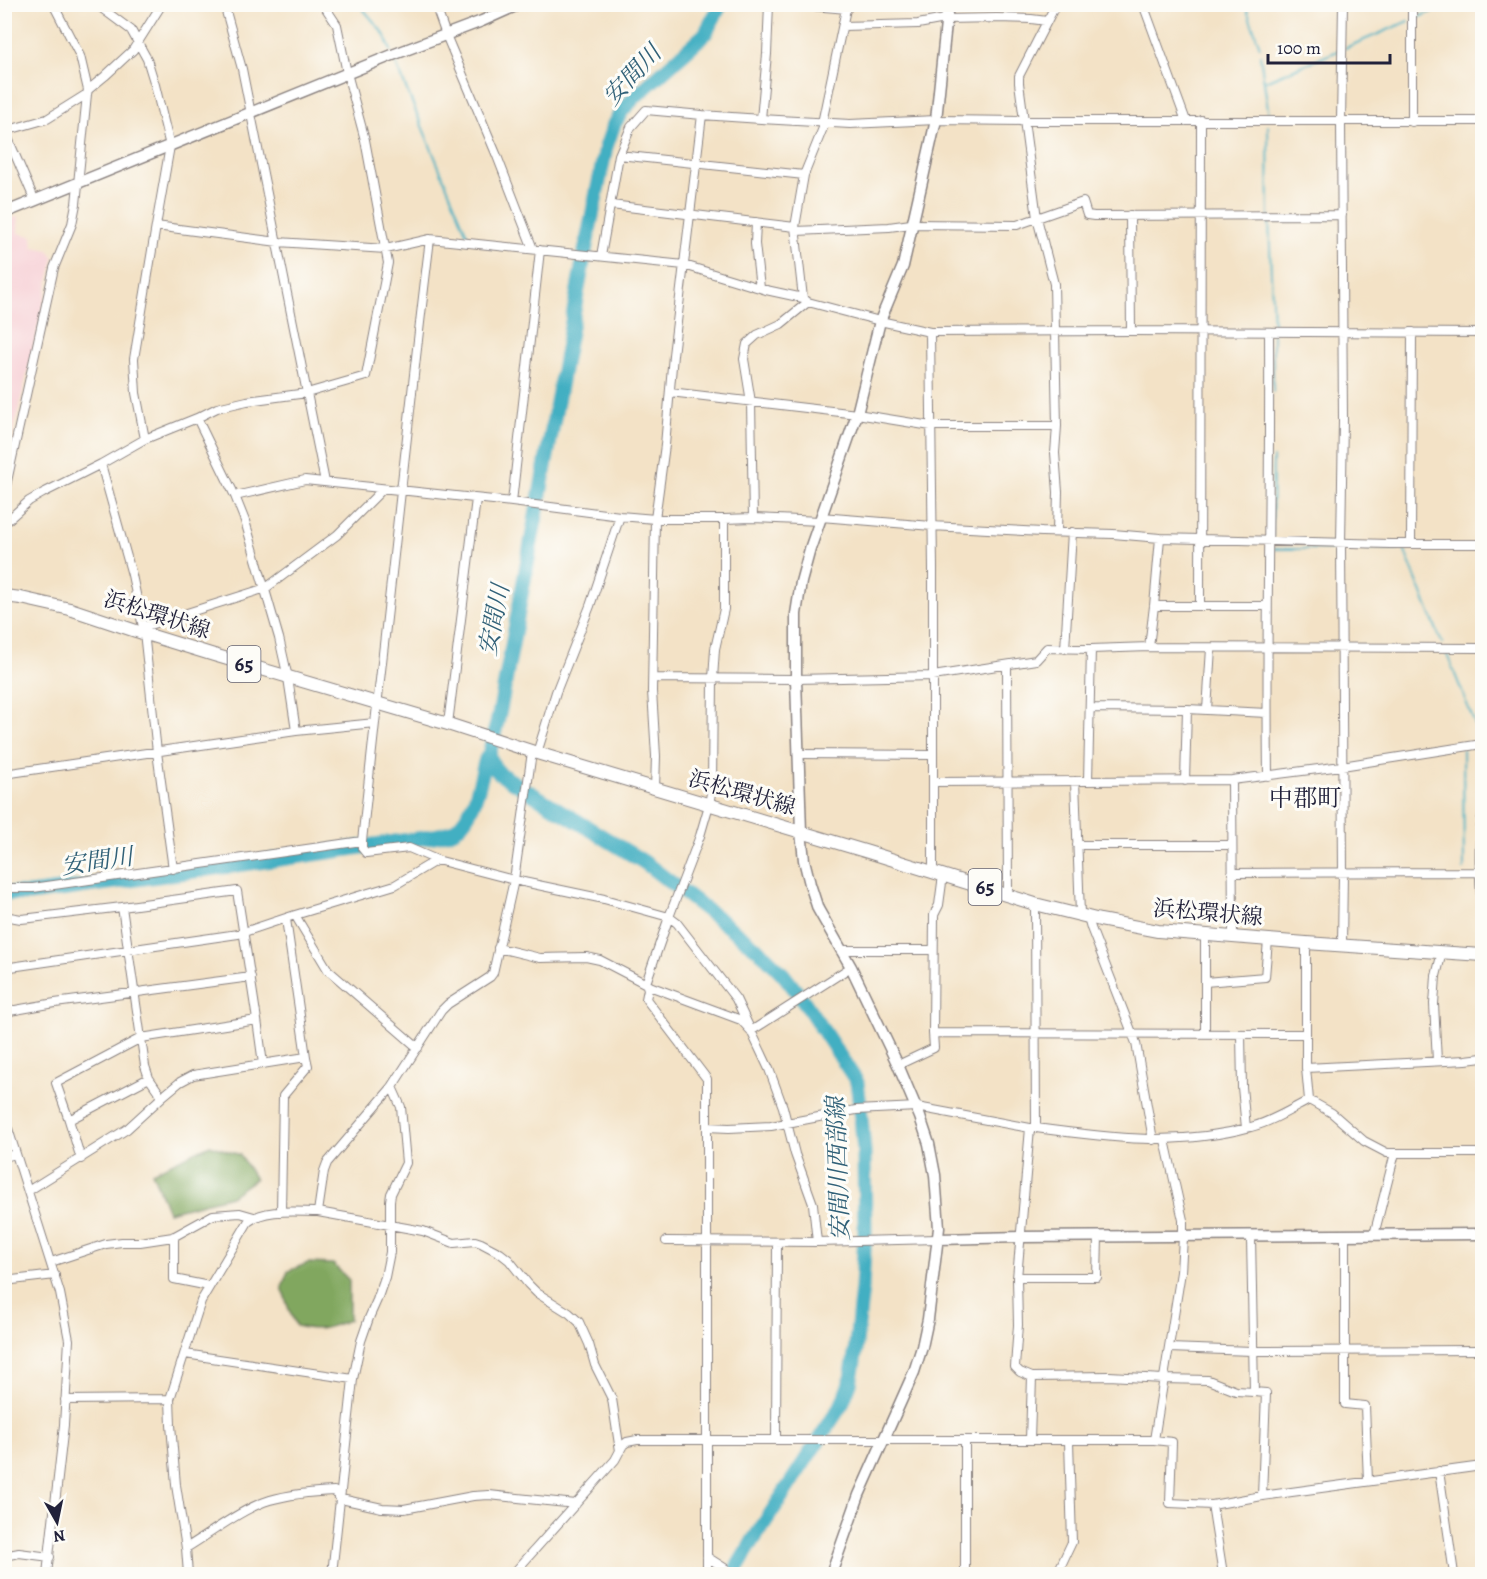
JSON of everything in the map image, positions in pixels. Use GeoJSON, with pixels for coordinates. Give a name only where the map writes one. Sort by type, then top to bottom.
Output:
{"type":"FeatureCollection","features":[{"type":"Feature","properties":{"kind":"main road","name":"浜松環状線"},"geometry":{"type":"LineString","coordinates":[[4,596],[70,609],[143,630],[288,678],[448,724],[535,753],[1035,904],[1158,931],[1482,955]]}},
{"type":"Feature","properties":{"kind":"street"},"geometry":{"type":"LineString","coordinates":[[96,4],[131,30],[147,59],[170,146],[134,359],[136,393],[145,439]]}},
{"type":"Feature","properties":{"kind":"street"},"geometry":{"type":"LineString","coordinates":[[35,201],[5,130],[47,119],[87,92],[125,58],[162,4]]}},
{"type":"Feature","properties":{"kind":"street"},"geometry":{"type":"LineString","coordinates":[[224,4],[242,69],[325,482]]}},
{"type":"Feature","properties":{"kind":"street"},"geometry":{"type":"LineString","coordinates":[[4,520],[8,520],[29,501],[145,439],[217,408],[247,401],[307,393],[366,376],[388,263],[365,140],[347,74],[337,25],[322,4]]}},
{"type":"Feature","properties":{"kind":"street"},"geometry":{"type":"LineString","coordinates":[[435,4],[536,250],[512,502]]}},
{"type":"Feature","properties":{"kind":"street"},"geometry":{"type":"LineString","coordinates":[[4,213],[520,4]]}},
{"type":"Feature","properties":{"kind":"street"},"geometry":{"type":"LineString","coordinates":[[761,119],[769,4]]}},
{"type":"Feature","properties":{"kind":"street"},"geometry":{"type":"LineString","coordinates":[[790,4],[847,7],[824,123],[804,175],[796,229],[806,300]]}},
{"type":"Feature","properties":{"kind":"street"},"geometry":{"type":"LineString","coordinates":[[831,1575],[859,1495],[914,1372],[922,1347],[928,1319],[939,1228],[935,1176],[929,1144],[917,1107],[851,967],[818,909],[804,860],[796,679],[796,614],[801,582],[856,414],[880,321],[903,266],[936,120],[948,4]]}},
{"type":"Feature","properties":{"kind":"street"},"geometry":{"type":"LineString","coordinates":[[1056,4],[1019,76],[1019,83],[1037,218],[1054,284],[1058,532]]}},
{"type":"Feature","properties":{"kind":"street"},"geometry":{"type":"LineString","coordinates":[[1143,4],[1186,121]]}},
{"type":"Feature","properties":{"kind":"street"},"geometry":{"type":"LineString","coordinates":[[1342,945],[1341,56],[1343,4]]}},
{"type":"Feature","properties":{"kind":"street"},"geometry":{"type":"LineString","coordinates":[[1412,4],[1412,122]]}},
{"type":"Feature","properties":{"kind":"street"},"geometry":{"type":"LineString","coordinates":[[4,495],[54,268],[72,224],[79,183],[87,92],[80,56],[54,5]]}},
{"type":"Feature","properties":{"kind":"street"},"geometry":{"type":"LineString","coordinates":[[843,26],[918,24],[945,19],[1008,18],[1047,21]]}},
{"type":"Feature","properties":{"kind":"street"},"geometry":{"type":"LineString","coordinates":[[601,256],[620,154],[631,127],[646,110],[850,124],[936,120],[1482,121]]}},
{"type":"Feature","properties":{"kind":"street"},"geometry":{"type":"LineString","coordinates":[[655,789],[656,756],[652,691],[655,519],[702,115]]}},
{"type":"Feature","properties":{"kind":"street"},"geometry":{"type":"LineString","coordinates":[[1200,606],[1201,120]]}},
{"type":"Feature","properties":{"kind":"street"},"geometry":{"type":"LineString","coordinates":[[620,154],[804,175]]}},
{"type":"Feature","properties":{"kind":"street"},"geometry":{"type":"LineString","coordinates":[[610,205],[756,222],[796,229],[890,227],[911,224],[1017,225],[1083,202],[1087,215],[1094,216],[1342,215]]}},
{"type":"Feature","properties":{"kind":"street"},"geometry":{"type":"LineString","coordinates":[[1130,216],[1131,331]]}},
{"type":"Feature","properties":{"kind":"street"},"geometry":{"type":"LineString","coordinates":[[756,222],[754,244],[760,288]]}},
{"type":"Feature","properties":{"kind":"street"},"geometry":{"type":"LineString","coordinates":[[156,225],[278,242],[386,249],[430,239],[684,265],[880,321],[930,332],[1482,333]]}},
{"type":"Feature","properties":{"kind":"street"},"geometry":{"type":"LineString","coordinates":[[430,239],[362,844],[366,853],[409,848],[437,860],[514,880],[604,899],[669,917],[677,923],[736,999],[773,1078],[788,1123],[795,1154],[813,1204],[817,1242]]}},
{"type":"Feature","properties":{"kind":"street"},"geometry":{"type":"LineString","coordinates":[[753,518],[751,402],[744,359],[747,344],[757,335],[781,324],[806,300]]}},
{"type":"Feature","properties":{"kind":"street"},"geometry":{"type":"LineString","coordinates":[[898,1065],[934,1048],[933,915],[939,905],[932,755],[930,332]]}},
{"type":"Feature","properties":{"kind":"street"},"geometry":{"type":"LineString","coordinates":[[1268,776],[1269,332]]}},
{"type":"Feature","properties":{"kind":"street"},"geometry":{"type":"LineString","coordinates":[[1412,332],[1412,544]]}},
{"type":"Feature","properties":{"kind":"street"},"geometry":{"type":"LineString","coordinates":[[670,392],[856,414],[931,426],[1057,426]]}},
{"type":"Feature","properties":{"kind":"street"},"geometry":{"type":"LineString","coordinates":[[197,418],[246,521],[266,588],[288,678],[296,731]]}},
{"type":"Feature","properties":{"kind":"street"},"geometry":{"type":"LineString","coordinates":[[101,464],[132,575],[143,630],[173,868]]}},
{"type":"Feature","properties":{"kind":"street"},"geometry":{"type":"LineString","coordinates":[[235,496],[305,480],[655,519],[820,519],[1160,538],[1267,542],[1482,544]]}},
{"type":"Feature","properties":{"kind":"street"},"geometry":{"type":"LineString","coordinates":[[143,630],[266,588],[337,535],[383,489]]}},
{"type":"Feature","properties":{"kind":"street"},"geometry":{"type":"LineString","coordinates":[[448,724],[476,499]]}},
{"type":"Feature","properties":{"kind":"street"},"geometry":{"type":"LineString","coordinates":[[318,1212],[327,1163],[393,1087],[441,1011],[455,999],[490,977],[514,880],[535,753],[556,692],[591,606],[620,516]]}},
{"type":"Feature","properties":{"kind":"street"},"geometry":{"type":"LineString","coordinates":[[707,1575],[707,1079],[646,999],[648,989],[646,983],[700,836],[709,805],[712,787],[715,649],[724,609],[724,519]]}},
{"type":"Feature","properties":{"kind":"street"},"geometry":{"type":"LineString","coordinates":[[1065,649],[1072,532]]}},
{"type":"Feature","properties":{"kind":"street"},"geometry":{"type":"LineString","coordinates":[[1149,647],[1160,538]]}},
{"type":"Feature","properties":{"kind":"street"},"geometry":{"type":"LineString","coordinates":[[1154,606],[1267,606]]}},
{"type":"Feature","properties":{"kind":"street"},"geometry":{"type":"LineString","coordinates":[[653,678],[796,679],[933,676],[1036,660],[1047,648],[1482,648]]}},
{"type":"Feature","properties":{"kind":"street"},"geometry":{"type":"LineString","coordinates":[[1208,710],[1211,648]]}},
{"type":"Feature","properties":{"kind":"street"},"geometry":{"type":"LineString","coordinates":[[1088,781],[1091,649]]}},
{"type":"Feature","properties":{"kind":"street"},"geometry":{"type":"LineString","coordinates":[[1007,665],[1008,895]]}},
{"type":"Feature","properties":{"kind":"street"},"geometry":{"type":"LineString","coordinates":[[1090,708],[1267,713]]}},
{"type":"Feature","properties":{"kind":"street"},"geometry":{"type":"LineString","coordinates":[[1185,781],[1187,709]]}},
{"type":"Feature","properties":{"kind":"street"},"geometry":{"type":"LineString","coordinates":[[4,774],[296,731],[375,723]]}},
{"type":"Feature","properties":{"kind":"street"},"geometry":{"type":"LineString","coordinates":[[933,782],[1232,780],[1342,766],[1482,744]]}},
{"type":"Feature","properties":{"kind":"street"},"geometry":{"type":"LineString","coordinates":[[800,754],[932,755]]}},
{"type":"Feature","properties":{"kind":"street"},"geometry":{"type":"LineString","coordinates":[[1232,780],[1233,937]]}},
{"type":"Feature","properties":{"kind":"street"},"geometry":{"type":"LineString","coordinates":[[1074,782],[1084,915],[1136,1043],[1153,1140]]}},
{"type":"Feature","properties":{"kind":"street"},"geometry":{"type":"LineString","coordinates":[[1482,815],[1479,840],[1482,908]]}},
{"type":"Feature","properties":{"kind":"street"},"geometry":{"type":"LineString","coordinates":[[4,888],[33,888],[362,844]]}},
{"type":"Feature","properties":{"kind":"street"},"geometry":{"type":"LineString","coordinates":[[1077,845],[1232,845]]}},
{"type":"Feature","properties":{"kind":"street"},"geometry":{"type":"LineString","coordinates":[[4,968],[244,932],[395,885],[437,860]]}},
{"type":"Feature","properties":{"kind":"street"},"geometry":{"type":"LineString","coordinates":[[1232,873],[1479,872]]}},
{"type":"Feature","properties":{"kind":"street"},"geometry":{"type":"LineString","coordinates":[[4,916],[31,918],[237,891],[263,1064]]}},
{"type":"Feature","properties":{"kind":"street"},"geometry":{"type":"LineString","coordinates":[[1035,904],[1033,1128],[1018,1277],[1016,1367],[1020,1372],[1032,1377],[1109,1376],[1208,1380],[1236,1391],[1266,1393],[1262,1496]]}},
{"type":"Feature","properties":{"kind":"street"},"geometry":{"type":"LineString","coordinates":[[122,907],[145,1066],[149,1078],[162,1097]]}},
{"type":"Feature","properties":{"kind":"street"},"geometry":{"type":"LineString","coordinates":[[295,915],[328,970],[418,1048]]}},
{"type":"Feature","properties":{"kind":"street"},"geometry":{"type":"LineString","coordinates":[[281,1212],[283,1096],[308,1065],[286,919]]}},
{"type":"Feature","properties":{"kind":"street"},"geometry":{"type":"LineString","coordinates":[[1205,935],[1205,1034]]}},
{"type":"Feature","properties":{"kind":"street"},"geometry":{"type":"LineString","coordinates":[[1205,982],[1265,977],[1268,940]]}},
{"type":"Feature","properties":{"kind":"street"},"geometry":{"type":"LineString","coordinates":[[1306,943],[1306,1068],[1309,1100]]}},
{"type":"Feature","properties":{"kind":"street"},"geometry":{"type":"LineString","coordinates":[[498,948],[540,958],[586,957],[600,960],[652,987],[741,1020],[752,1031]]}},
{"type":"Feature","properties":{"kind":"street"},"geometry":{"type":"LineString","coordinates":[[840,950],[932,950]]}},
{"type":"Feature","properties":{"kind":"street"},"geometry":{"type":"LineString","coordinates":[[1437,1061],[1434,1004],[1436,976],[1442,952]]}},
{"type":"Feature","properties":{"kind":"street"},"geometry":{"type":"LineString","coordinates":[[752,1031],[851,967]]}},
{"type":"Feature","properties":{"kind":"street"},"geometry":{"type":"LineString","coordinates":[[4,1012],[251,977]]}},
{"type":"Feature","properties":{"kind":"street"},"geometry":{"type":"LineString","coordinates":[[81,1159],[56,1083],[141,1038],[257,1020]]}},
{"type":"Feature","properties":{"kind":"street"},"geometry":{"type":"LineString","coordinates":[[933,1034],[1306,1034]]}},
{"type":"Feature","properties":{"kind":"street"},"geometry":{"type":"LineString","coordinates":[[1241,1034],[1242,1087],[1246,1128]]}},
{"type":"Feature","properties":{"kind":"street"},"geometry":{"type":"LineString","coordinates":[[28,1191],[127,1129],[180,1082],[193,1075],[306,1057]]}},
{"type":"Feature","properties":{"kind":"street"},"geometry":{"type":"LineString","coordinates":[[1306,1068],[1482,1058]]}},
{"type":"Feature","properties":{"kind":"street"},"geometry":{"type":"LineString","coordinates":[[69,1120],[149,1078]]}},
{"type":"Feature","properties":{"kind":"street"},"geometry":{"type":"LineString","coordinates":[[332,1575],[353,1379],[361,1341],[385,1277],[390,1252],[391,1194],[406,1163],[401,1107],[393,1087]]}},
{"type":"Feature","properties":{"kind":"street"},"geometry":{"type":"LineString","coordinates":[[707,1127],[751,1128],[856,1110],[917,1107],[1033,1128],[1099,1137],[1165,1140],[1198,1137],[1246,1128],[1309,1100]]}},
{"type":"Feature","properties":{"kind":"street"},"geometry":{"type":"LineString","coordinates":[[1309,1100],[1332,1113],[1364,1141],[1387,1153],[1482,1153]]}},
{"type":"Feature","properties":{"kind":"street"},"geometry":{"type":"LineString","coordinates":[[4,1116],[55,1275],[69,1340],[47,1575]]}},
{"type":"Feature","properties":{"kind":"street"},"geometry":{"type":"LineString","coordinates":[[1154,1440],[1181,1272],[1183,1237],[1183,1220],[1165,1140]]}},
{"type":"Feature","properties":{"kind":"street"},"geometry":{"type":"LineString","coordinates":[[1374,1235],[1395,1153]]}},
{"type":"Feature","properties":{"kind":"street"},"geometry":{"type":"LineString","coordinates":[[4,1157],[16,1154]]}},
{"type":"Feature","properties":{"kind":"street"},"geometry":{"type":"LineString","coordinates":[[188,1575],[176,1485],[170,1399],[201,1301],[248,1222],[263,1214],[318,1212],[431,1233],[448,1242],[475,1241],[497,1251],[509,1260],[537,1293],[579,1322],[595,1365],[612,1399],[620,1452]]}},
{"type":"Feature","properties":{"kind":"street"},"geometry":{"type":"LineString","coordinates":[[51,1262],[106,1244],[140,1242],[174,1236],[213,1215],[240,1213],[254,1217]]}},
{"type":"Feature","properties":{"kind":"street"},"geometry":{"type":"LineString","coordinates":[[666,1241],[860,1242],[938,1239],[1482,1234]]}},
{"type":"Feature","properties":{"kind":"street"},"geometry":{"type":"LineString","coordinates":[[174,1236],[174,1279],[209,1286]]}},
{"type":"Feature","properties":{"kind":"street"},"geometry":{"type":"LineString","coordinates":[[1345,1236],[1345,1404],[1365,1406],[1368,1481]]}},
{"type":"Feature","properties":{"kind":"street"},"geometry":{"type":"LineString","coordinates":[[1018,1277],[1097,1277],[1098,1237]]}},
{"type":"Feature","properties":{"kind":"street"},"geometry":{"type":"LineString","coordinates":[[1251,1237],[1254,1392]]}},
{"type":"Feature","properties":{"kind":"street"},"geometry":{"type":"LineString","coordinates":[[776,1440],[777,1242]]}},
{"type":"Feature","properties":{"kind":"street"},"geometry":{"type":"LineString","coordinates":[[4,1281],[55,1275]]}},
{"type":"Feature","properties":{"kind":"street"},"geometry":{"type":"LineString","coordinates":[[1169,1348],[1252,1351],[1482,1350]]}},
{"type":"Feature","properties":{"kind":"street"},"geometry":{"type":"LineString","coordinates":[[185,1354],[353,1379]]}},
{"type":"Feature","properties":{"kind":"street"},"geometry":{"type":"LineString","coordinates":[[1030,1440],[1032,1377]]}},
{"type":"Feature","properties":{"kind":"street"},"geometry":{"type":"LineString","coordinates":[[65,1400],[170,1399]]}},
{"type":"Feature","properties":{"kind":"street"},"geometry":{"type":"LineString","coordinates":[[513,1575],[576,1504],[620,1452],[623,1445],[637,1440],[1154,1440],[1172,1442],[1170,1503],[1212,1504],[1482,1466]]}},
{"type":"Feature","properties":{"kind":"street"},"geometry":{"type":"LineString","coordinates":[[965,1440],[965,1575]]}},
{"type":"Feature","properties":{"kind":"street"},"geometry":{"type":"LineString","coordinates":[[1057,1575],[1071,1542],[1069,1441]]}},
{"type":"Feature","properties":{"kind":"street"},"geometry":{"type":"LineString","coordinates":[[1440,1471],[1454,1575]]}},
{"type":"Feature","properties":{"kind":"street"},"geometry":{"type":"LineString","coordinates":[[186,1548],[246,1510],[268,1500],[294,1494],[334,1491],[341,1499],[382,1509],[404,1509],[489,1495],[576,1504]]}},
{"type":"Feature","properties":{"kind":"street"},"geometry":{"type":"LineString","coordinates":[[1212,1504],[1223,1575]]}},
{"type":"Feature","properties":{"kind":"street"},"geometry":{"type":"LineString","coordinates":[[4,1556],[19,1553],[50,1557]]}},
{"type":"Feature","properties":{"kind":"street"},"geometry":{"type":"LineString","coordinates":[[707,1557],[731,1573]]}},
{"type":"Feature","properties":{"kind":"shaded area"},"geometry":{"type":"Polygon","coordinates":[[[19,216],[18,233],[32,236],[33,247],[49,250],[54,258],[8,455],[5,455],[5,221],[19,216]]]}},
{"type":"Feature","properties":{"kind":"green space"},"geometry":{"type":"Polygon","coordinates":[[[210,1145],[240,1155],[255,1179],[231,1196],[168,1212],[152,1172],[210,1145]]]}},
{"type":"Feature","properties":{"kind":"green space"},"geometry":{"type":"Polygon","coordinates":[[[308,1263],[333,1264],[349,1280],[349,1320],[324,1328],[311,1329],[296,1326],[282,1287],[288,1271],[308,1263]]]}},
{"type":"Feature","properties":{"kind":"waterway"},"geometry":{"type":"LineString","coordinates":[[359,4],[384,34],[391,51]]}},
{"type":"Feature","properties":{"kind":"waterway","name":"安間川"},"geometry":{"type":"LineString","coordinates":[[4,893],[29,894],[60,890],[420,838],[451,832],[463,822],[476,797],[500,710],[606,147],[614,124],[622,111],[705,34],[721,4]]}},
{"type":"Feature","properties":{"kind":"waterway"},"geometry":{"type":"LineString","coordinates":[[1245,4],[1260,47]]}},
{"type":"Feature","properties":{"kind":"waterway"},"geometry":{"type":"LineString","coordinates":[[1414,19],[1450,4]]}},
{"type":"Feature","properties":{"kind":"waterway"},"geometry":{"type":"LineString","coordinates":[[1345,48],[1409,21]]}},
{"type":"Feature","properties":{"kind":"waterway"},"geometry":{"type":"LineString","coordinates":[[1265,81],[1340,50]]}},
{"type":"Feature","properties":{"kind":"waterway"},"geometry":{"type":"LineString","coordinates":[[1260,55],[1269,116]]}},
{"type":"Feature","properties":{"kind":"waterway"},"geometry":{"type":"LineString","coordinates":[[394,59],[469,239]]}},
{"type":"Feature","properties":{"kind":"waterway"},"geometry":{"type":"LineString","coordinates":[[1268,126],[1273,328]]}},
{"type":"Feature","properties":{"kind":"waterway"},"geometry":{"type":"LineString","coordinates":[[1273,335],[1273,392]]}},
{"type":"Feature","properties":{"kind":"waterway"},"geometry":{"type":"LineString","coordinates":[[1272,536],[1273,458]]}},
{"type":"Feature","properties":{"kind":"waterway"},"geometry":{"type":"LineString","coordinates":[[1273,549],[1338,549]]}},
{"type":"Feature","properties":{"kind":"waterway"},"geometry":{"type":"LineString","coordinates":[[1347,549],[1404,549],[1442,643]]}},
{"type":"Feature","properties":{"kind":"waterway"},"geometry":{"type":"LineString","coordinates":[[1446,652],[1481,739]]}},
{"type":"Feature","properties":{"kind":"waterway"},"geometry":{"type":"LineString","coordinates":[[1463,750],[1464,869]]}},
{"type":"Feature","properties":{"kind":"waterway","name":"安間川西部線"},"geometry":{"type":"LineString","coordinates":[[489,755],[500,774],[644,862],[760,951],[783,974],[803,1000],[857,1082],[864,1151],[865,1232],[862,1288],[850,1383],[842,1404],[733,1574]]}},
{"type":"Feature","properties":{"kind":"district","name":"中郡町"},"geometry":{"type":"Point","coordinates":[1305,798]}}]}
